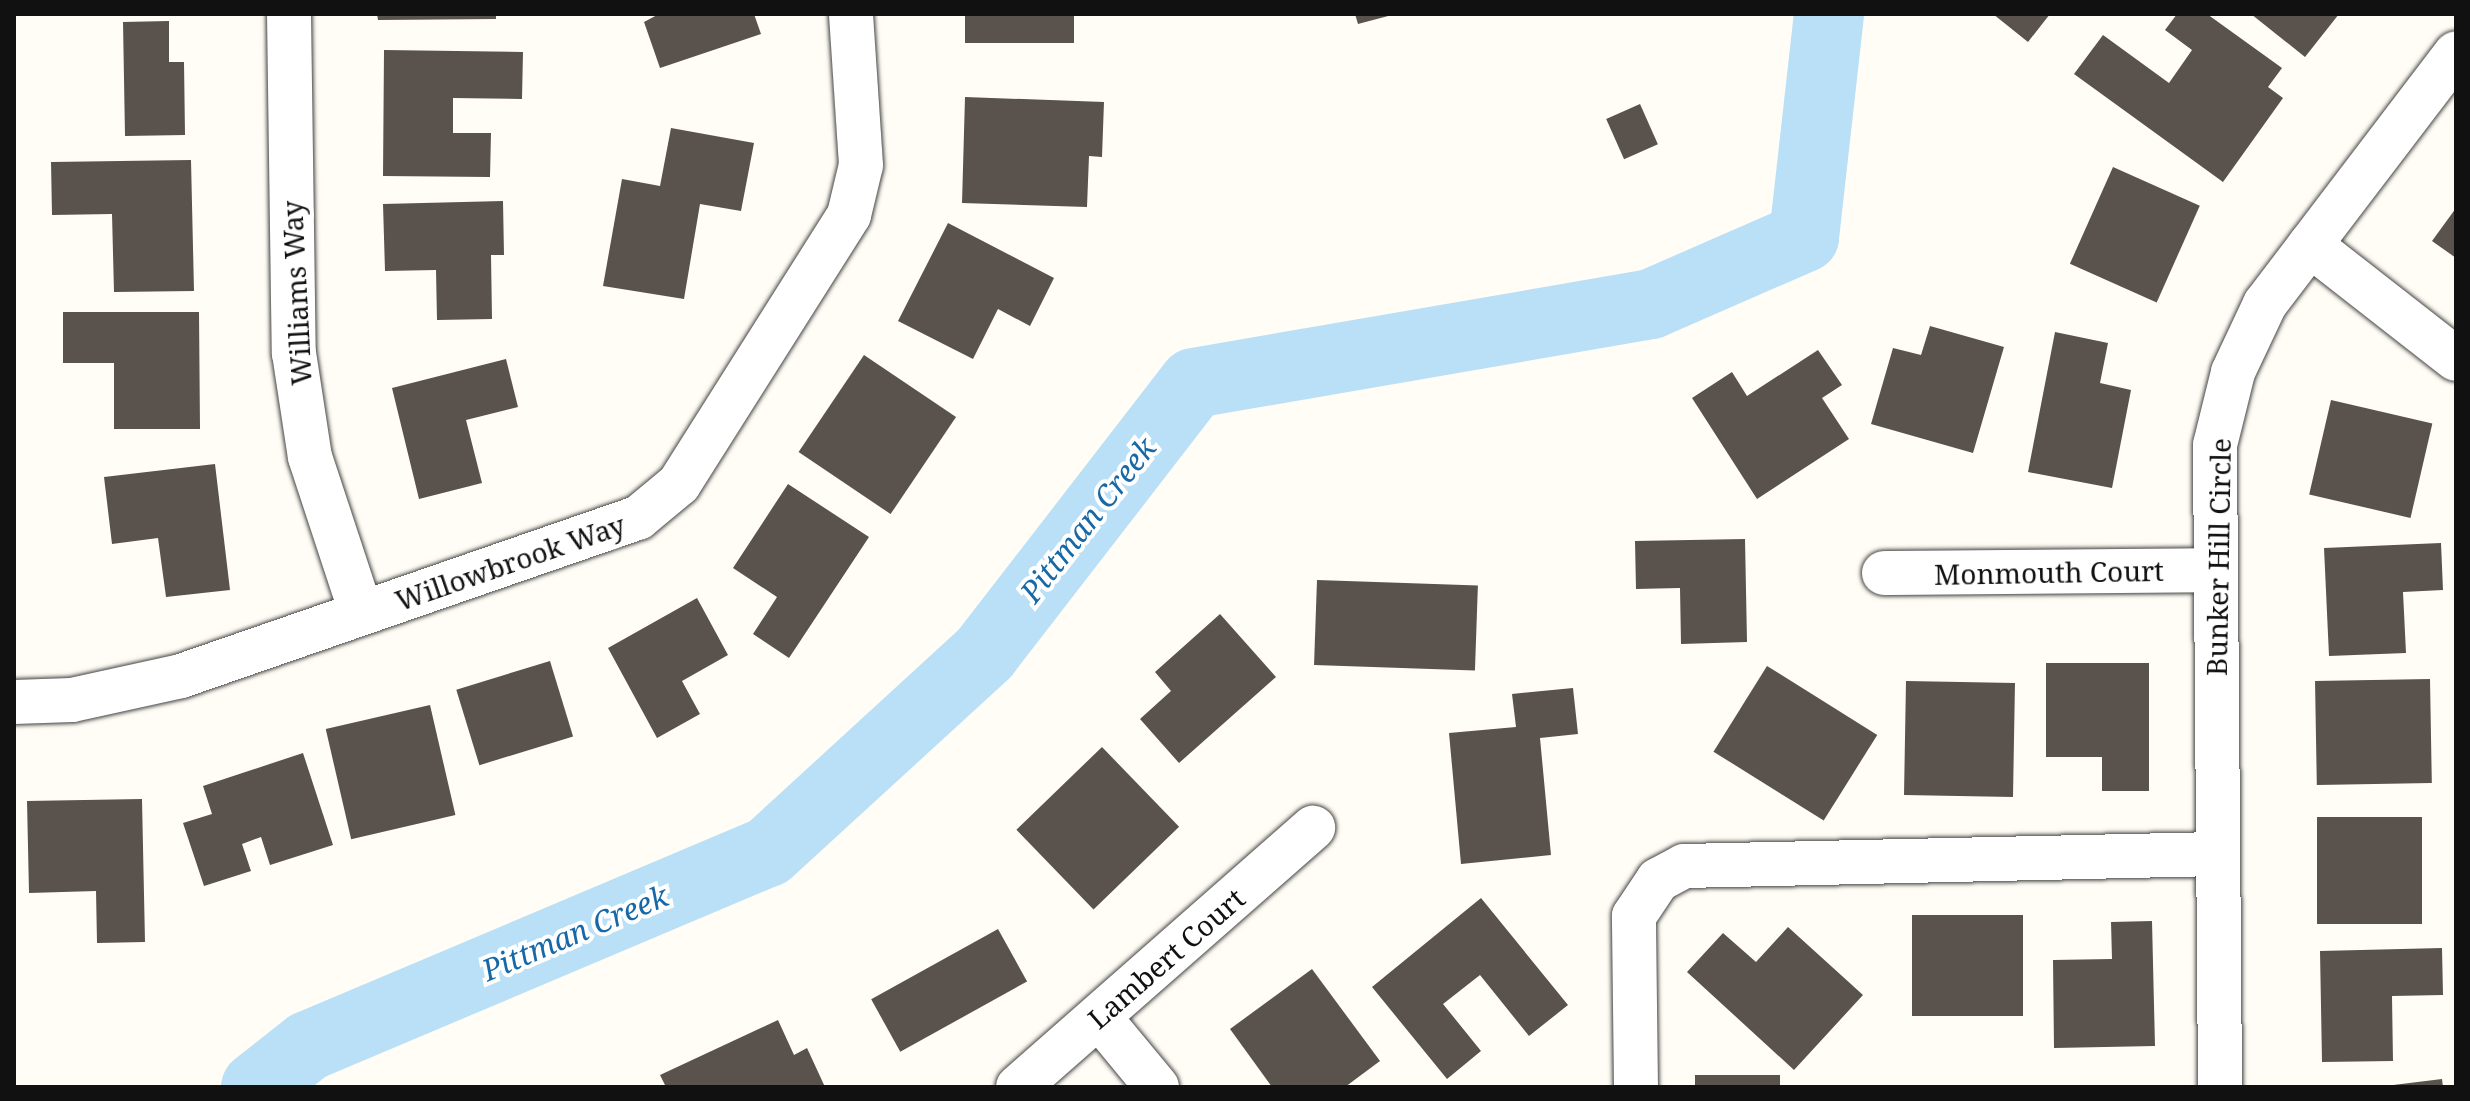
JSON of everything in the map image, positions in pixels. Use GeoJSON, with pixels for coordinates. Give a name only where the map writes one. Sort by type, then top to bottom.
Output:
{"type":"FeatureCollection","features":[{"type":"Feature","properties":{"kind":"street","name":"Williams Way"},"geometry":{"type":"LineString","coordinates":[[289,14],[294,353],[310,457],[361,612]]}},
{"type":"Feature","properties":{"kind":"street","name":"Willowbrook Way"},"geometry":{"type":"LineString","coordinates":[[14,702],[130,691],[638,518],[679,484],[849,215],[861,165],[851,14]]}},
{"type":"Feature","properties":{"kind":"street","name":"Bunker Hill Circle"},"geometry":{"type":"LineString","coordinates":[[2220,1087],[2215,445],[2233,372],[2265,304],[2456,53]]}},
{"type":"Feature","properties":{"kind":"street"},"geometry":{"type":"LineString","coordinates":[[2310,245],[2456,359]]}},
{"type":"Feature","properties":{"kind":"street","name":"Monmouth Court"},"geometry":{"type":"LineString","coordinates":[[1884,573],[2214,570]]}},
{"type":"Feature","properties":{"kind":"street","name":"Lambert Court"},"geometry":{"type":"LineString","coordinates":[[1018,1087],[1313,828]]}},
{"type":"Feature","properties":{"kind":"street"},"geometry":{"type":"LineString","coordinates":[[1636,1087],[1634,916],[1658,880],[1684,866],[2217,854]]}},
{"type":"Feature","properties":{"kind":"street"},"geometry":{"type":"LineString","coordinates":[[1099,1017],[1157,1087]]}},
{"type":"Feature","properties":{"kind":"building"},"geometry":{"type":"Polygon","coordinates":[[[377,14],[496,14],[496,19],[378,20],[377,14]]]}},
{"type":"Feature","properties":{"kind":"building"},"geometry":{"type":"Polygon","coordinates":[[[659,14],[754,14],[761,34],[660,68],[644,22],[659,14]]]}},
{"type":"Feature","properties":{"kind":"building"},"geometry":{"type":"Polygon","coordinates":[[[965,14],[1074,14],[1074,43],[965,43],[965,14]]]}},
{"type":"Feature","properties":{"kind":"building"},"geometry":{"type":"Polygon","coordinates":[[[1355,14],[1392,14],[1392,15],[1358,24],[1355,14]]]}},
{"type":"Feature","properties":{"kind":"building"},"geometry":{"type":"Polygon","coordinates":[[[1993,14],[2050,14],[2028,42],[1993,14]]]}},
{"type":"Feature","properties":{"kind":"building"},"geometry":{"type":"Polygon","coordinates":[[[2177,14],[2207,14],[2282,68],[2268,87],[2283,98],[2223,182],[2074,74],[2103,35],[2169,83],[2192,50],[2165,30],[2177,14]]]}},
{"type":"Feature","properties":{"kind":"building"},"geometry":{"type":"Polygon","coordinates":[[[2251,14],[2339,14],[2305,57],[2251,14]]]}},
{"type":"Feature","properties":{"kind":"building"},"geometry":{"type":"Polygon","coordinates":[[[169,21],[169,62],[184,62],[185,135],[125,136],[123,22],[169,21]]]}},
{"type":"Feature","properties":{"kind":"building"},"geometry":{"type":"Polygon","coordinates":[[[384,50],[523,52],[522,99],[453,98],[453,133],[491,133],[490,177],[383,176],[384,50]]]}},
{"type":"Feature","properties":{"kind":"building"},"geometry":{"type":"Polygon","coordinates":[[[965,97],[1104,102],[1102,157],[1089,156],[1087,207],[962,203],[965,97]]]}},
{"type":"Feature","properties":{"kind":"building"},"geometry":{"type":"Polygon","coordinates":[[[1640,104],[1658,144],[1624,159],[1606,119],[1640,104]]]}},
{"type":"Feature","properties":{"kind":"building"},"geometry":{"type":"Polygon","coordinates":[[[671,128],[754,143],[741,211],[700,204],[684,299],[603,286],[622,179],[660,186],[671,128]]]}},
{"type":"Feature","properties":{"kind":"building"},"geometry":{"type":"Polygon","coordinates":[[[191,160],[194,291],[114,292],[112,214],[52,215],[51,162],[191,160]]]}},
{"type":"Feature","properties":{"kind":"building"},"geometry":{"type":"Polygon","coordinates":[[[2113,167],[2200,206],[2157,302],[2070,264],[2113,167]]]}},
{"type":"Feature","properties":{"kind":"building"},"geometry":{"type":"Polygon","coordinates":[[[503,201],[504,255],[491,255],[492,319],[437,320],[436,270],[385,271],[383,204],[503,201]]]}},
{"type":"Feature","properties":{"kind":"building"},"geometry":{"type":"Polygon","coordinates":[[[2456,208],[2456,258],[2432,241],[2456,208]]]}},
{"type":"Feature","properties":{"kind":"building"},"geometry":{"type":"Polygon","coordinates":[[[948,223],[1054,278],[1030,326],[998,309],[973,359],[898,321],[948,223]]]}},
{"type":"Feature","properties":{"kind":"building"},"geometry":{"type":"Polygon","coordinates":[[[63,312],[199,312],[200,429],[114,429],[114,363],[63,363],[63,312]]]}},
{"type":"Feature","properties":{"kind":"building"},"geometry":{"type":"Polygon","coordinates":[[[1930,326],[2004,347],[1973,453],[1871,424],[1893,348],[1921,355],[1930,326]]]}},
{"type":"Feature","properties":{"kind":"building"},"geometry":{"type":"Polygon","coordinates":[[[2055,332],[2108,343],[2100,383],[2131,390],[2112,488],[2028,472],[2055,332]]]}},
{"type":"Feature","properties":{"kind":"building"},"geometry":{"type":"Polygon","coordinates":[[[1818,350],[1842,385],[1822,398],[1849,439],[1757,499],[1692,398],[1732,372],[1747,396],[1818,350]]]}},
{"type":"Feature","properties":{"kind":"building"},"geometry":{"type":"Polygon","coordinates":[[[864,355],[956,417],[891,514],[799,452],[864,355]]]}},
{"type":"Feature","properties":{"kind":"building"},"geometry":{"type":"Polygon","coordinates":[[[506,359],[518,407],[466,420],[482,483],[419,499],[392,388],[506,359]]]}},
{"type":"Feature","properties":{"kind":"building"},"geometry":{"type":"Polygon","coordinates":[[[2331,400],[2432,423],[2411,518],[2309,495],[2331,400]]]}},
{"type":"Feature","properties":{"kind":"building"},"geometry":{"type":"Polygon","coordinates":[[[215,464],[230,590],[166,597],[158,538],[112,544],[104,477],[215,464]]]}},
{"type":"Feature","properties":{"kind":"building"},"geometry":{"type":"Polygon","coordinates":[[[788,484],[869,537],[789,658],[753,634],[777,597],[733,568],[788,484]]]}},
{"type":"Feature","properties":{"kind":"building"},"geometry":{"type":"Polygon","coordinates":[[[1745,539],[1747,642],[1681,644],[1680,588],[1636,589],[1635,541],[1745,539]]]}},
{"type":"Feature","properties":{"kind":"building"},"geometry":{"type":"Polygon","coordinates":[[[2441,543],[2443,590],[2403,592],[2406,653],[2329,656],[2324,548],[2441,543]]]}},
{"type":"Feature","properties":{"kind":"building"},"geometry":{"type":"Polygon","coordinates":[[[1317,580],[1478,586],[1475,671],[1314,665],[1317,580]]]}},
{"type":"Feature","properties":{"kind":"building"},"geometry":{"type":"Polygon","coordinates":[[[697,598],[728,655],[682,681],[700,714],[657,738],[608,648],[697,598]]]}},
{"type":"Feature","properties":{"kind":"building"},"geometry":{"type":"Polygon","coordinates":[[[1220,614],[1276,677],[1179,763],[1140,719],[1171,691],[1155,672],[1220,614]]]}},
{"type":"Feature","properties":{"kind":"building"},"geometry":{"type":"Polygon","coordinates":[[[550,661],[573,737],[479,765],[456,690],[550,661]]]}},
{"type":"Feature","properties":{"kind":"building"},"geometry":{"type":"Polygon","coordinates":[[[2046,663],[2149,663],[2149,791],[2102,791],[2102,757],[2046,757],[2046,663]]]}},
{"type":"Feature","properties":{"kind":"building"},"geometry":{"type":"Polygon","coordinates":[[[1767,666],[1877,735],[1824,821],[1713,752],[1767,666]]]}},
{"type":"Feature","properties":{"kind":"building"},"geometry":{"type":"Polygon","coordinates":[[[2430,679],[2432,783],[2317,785],[2315,681],[2430,679]]]}},
{"type":"Feature","properties":{"kind":"building"},"geometry":{"type":"Polygon","coordinates":[[[1906,681],[2015,683],[2013,797],[1904,795],[1906,681]]]}},
{"type":"Feature","properties":{"kind":"building"},"geometry":{"type":"Polygon","coordinates":[[[1573,688],[1578,734],[1540,738],[1551,855],[1461,864],[1449,733],[1516,727],[1512,694],[1573,688]]]}},
{"type":"Feature","properties":{"kind":"building"},"geometry":{"type":"Polygon","coordinates":[[[430,705],[455,815],[351,839],[326,729],[430,705]]]}},
{"type":"Feature","properties":{"kind":"building"},"geometry":{"type":"Polygon","coordinates":[[[1102,747],[1179,827],[1094,910],[1016,830],[1102,747]]]}},
{"type":"Feature","properties":{"kind":"building"},"geometry":{"type":"Polygon","coordinates":[[[303,753],[333,845],[270,865],[261,837],[242,844],[251,871],[204,886],[183,823],[212,814],[203,786],[303,753]]]}},
{"type":"Feature","properties":{"kind":"building"},"geometry":{"type":"Polygon","coordinates":[[[142,799],[145,942],[97,943],[96,891],[29,893],[27,801],[142,799]]]}},
{"type":"Feature","properties":{"kind":"building"},"geometry":{"type":"Polygon","coordinates":[[[2317,817],[2422,817],[2422,924],[2317,924],[2317,817]]]}},
{"type":"Feature","properties":{"kind":"building"},"geometry":{"type":"Polygon","coordinates":[[[1481,898],[1568,1005],[1529,1036],[1480,975],[1443,1004],[1481,1051],[1447,1079],[1372,987],[1481,898]]]}},
{"type":"Feature","properties":{"kind":"building"},"geometry":{"type":"Polygon","coordinates":[[[1912,915],[2023,915],[2023,1016],[1912,1016],[1912,915]]]}},
{"type":"Feature","properties":{"kind":"building"},"geometry":{"type":"Polygon","coordinates":[[[2152,921],[2155,1046],[2054,1048],[2053,960],[2112,959],[2111,922],[2152,921]]]}},
{"type":"Feature","properties":{"kind":"building"},"geometry":{"type":"Polygon","coordinates":[[[1788,927],[1863,995],[1794,1070],[1687,972],[1723,933],[1756,962],[1788,927]]]}},
{"type":"Feature","properties":{"kind":"building"},"geometry":{"type":"Polygon","coordinates":[[[998,929],[1027,981],[900,1052],[871,999],[998,929]]]}},
{"type":"Feature","properties":{"kind":"building"},"geometry":{"type":"Polygon","coordinates":[[[2442,948],[2443,995],[2392,996],[2393,1061],[2322,1062],[2320,951],[2442,948]]]}},
{"type":"Feature","properties":{"kind":"building"},"geometry":{"type":"Polygon","coordinates":[[[1312,969],[1380,1061],[1345,1087],[1272,1087],[1230,1029],[1312,969]]]}},
{"type":"Feature","properties":{"kind":"building"},"geometry":{"type":"Polygon","coordinates":[[[778,1020],[794,1055],[807,1048],[825,1087],[666,1087],[660,1075],[778,1020]]]}},
{"type":"Feature","properties":{"kind":"building"},"geometry":{"type":"Polygon","coordinates":[[[1695,1075],[1780,1075],[1780,1087],[1695,1087],[1695,1075]]]}},
{"type":"Feature","properties":{"kind":"building"},"geometry":{"type":"Polygon","coordinates":[[[2442,1079],[2442,1087],[2377,1087],[2442,1079]]]}},
{"type":"Feature","properties":{"kind":"waterway","name":"Pittman Creek"},"geometry":{"type":"LineString","coordinates":[[256,1087],[308,1046],[768,852],[985,653],[1194,383],[1651,304],[1804,237],[1829,14]]}}]}
